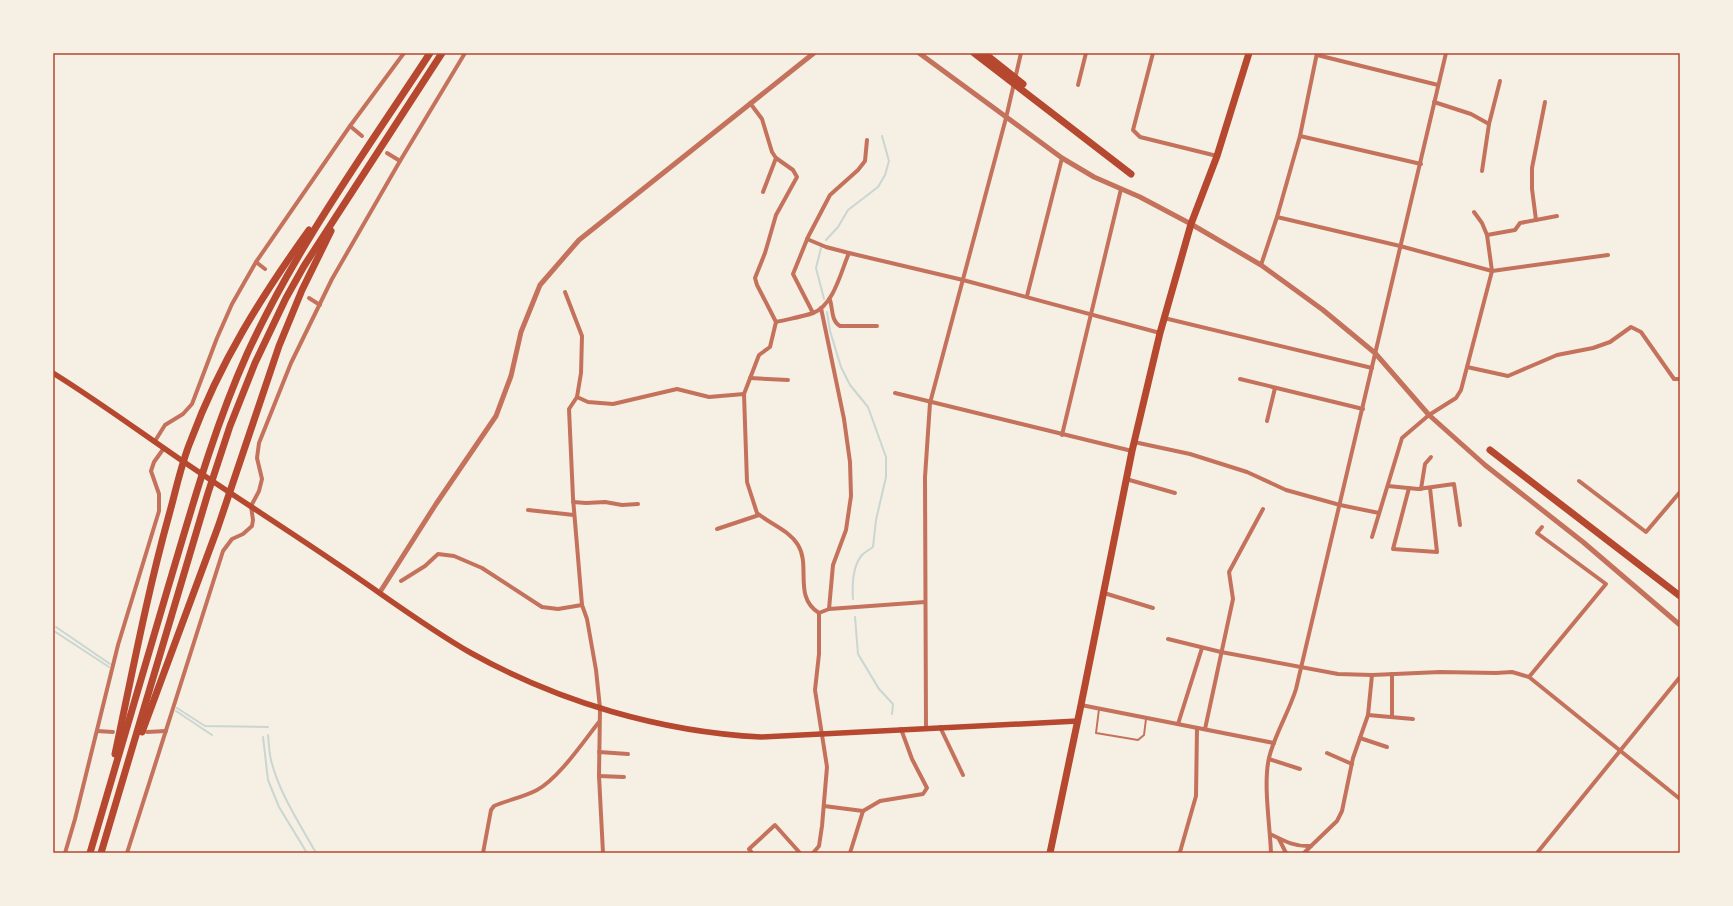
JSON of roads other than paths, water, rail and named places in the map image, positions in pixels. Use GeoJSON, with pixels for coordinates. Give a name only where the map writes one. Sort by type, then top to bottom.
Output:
{"type":"FeatureCollection","features":[{"type":"Feature","properties":{"kind":"highway"},"geometry":{"type":"LineString","coordinates":[[90,853],[197,489],[233,389],[262,322],[300,253],[430,53]]}},
{"type":"Feature","properties":{"kind":"highway"},"geometry":{"type":"LineString","coordinates":[[104,844],[208,493],[242,393],[274,323],[304,266],[368,165],[442,53]]}},
{"type":"Feature","properties":{"kind":"highway"},"geometry":{"type":"LineString","coordinates":[[974,53],[1132,174]]}},
{"type":"Feature","properties":{"kind":"highway"},"geometry":{"type":"LineString","coordinates":[[984,53],[1067,120],[1088,140]]}},
{"type":"Feature","properties":{"kind":"highway"},"geometry":{"type":"LineString","coordinates":[[1050,853],[1082,705],[1126,478],[1160,333],[1191,224],[1216,156],[1249,53]]}},
{"type":"Feature","properties":{"kind":"highway"},"geometry":{"type":"LineString","coordinates":[[100,818],[153,577],[183,461],[207,399],[244,327],[274,280],[360,160]]}},
{"type":"Feature","properties":{"kind":"highway"},"geometry":{"type":"LineString","coordinates":[[101,853],[143,727],[230,492],[267,380],[290,317],[328,238],[368,165]]}},
{"type":"Feature","properties":{"kind":"highway"},"geometry":{"type":"LineString","coordinates":[[1490,450],[1680,596]]}},
{"type":"Feature","properties":{"kind":"main road"},"geometry":{"type":"LineString","coordinates":[[53,373],[380,592],[435,631],[472,653],[509,672],[549,690],[600,708],[656,722],[722,735],[761,737],[1078,721]]}},
{"type":"Feature","properties":{"kind":"street"},"geometry":{"type":"LineString","coordinates":[[154,441],[165,425],[183,414],[192,404],[229,310],[256,262],[350,126],[404,53]]}},
{"type":"Feature","properties":{"kind":"street"},"geometry":{"type":"LineString","coordinates":[[128,853],[224,551],[232,539],[243,534],[252,526],[253,520],[251,506],[259,491],[262,479],[257,458],[259,443],[291,363],[332,279],[400,161],[465,53]]}},
{"type":"Feature","properties":{"kind":"street"},"geometry":{"type":"LineString","coordinates":[[380,592],[436,504],[496,416],[511,376],[521,332],[526,318],[540,285],[548,274],[579,240],[814,53]]}},
{"type":"Feature","properties":{"kind":"street"},"geometry":{"type":"LineString","coordinates":[[919,53],[1062,158],[1094,177],[1191,224],[1261,265],[1322,310],[1375,353],[1428,414],[1484,465],[1583,542],[1680,625]]}},
{"type":"Feature","properties":{"kind":"street"},"geometry":{"type":"LineString","coordinates":[[926,728],[925,477],[930,402],[1022,53]]}},
{"type":"Feature","properties":{"kind":"street"},"geometry":{"type":"LineString","coordinates":[[1078,85],[1086,53]]}},
{"type":"Feature","properties":{"kind":"street"},"geometry":{"type":"LineString","coordinates":[[1153,53],[1133,130],[1140,137],[1216,156]]}},
{"type":"Feature","properties":{"kind":"street"},"geometry":{"type":"LineString","coordinates":[[1271,853],[1267,783],[1269,759],[1274,743],[1289,710],[1301,667],[1446,53]]}},
{"type":"Feature","properties":{"kind":"street"},"geometry":{"type":"LineString","coordinates":[[1261,265],[1277,217],[1300,136],[1317,54],[1438,85]]}},
{"type":"Feature","properties":{"kind":"street"},"geometry":{"type":"LineString","coordinates":[[1482,171],[1489,124],[1500,81]]}},
{"type":"Feature","properties":{"kind":"street"},"geometry":{"type":"LineString","coordinates":[[1434,102],[1471,114],[1489,124]]}},
{"type":"Feature","properties":{"kind":"street"},"geometry":{"type":"LineString","coordinates":[[1536,220],[1532,189],[1532,168],[1545,102]]}},
{"type":"Feature","properties":{"kind":"street"},"geometry":{"type":"LineString","coordinates":[[750,103],[762,119],[772,152],[776,158],[793,170],[797,177],[776,215],[765,253],[755,278],[757,285],[776,322],[770,347],[759,355],[744,394],[748,482],[757,513],[788,534],[798,544],[803,554],[803,587],[808,601],[814,610],[819,613]]}},
{"type":"Feature","properties":{"kind":"street"},"geometry":{"type":"LineString","coordinates":[[350,126],[362,136]]}},
{"type":"Feature","properties":{"kind":"street"},"geometry":{"type":"LineString","coordinates":[[1300,136],[1421,164]]}},
{"type":"Feature","properties":{"kind":"street"},"geometry":{"type":"LineString","coordinates":[[813,313],[793,274],[807,239],[830,195],[858,170],[865,161],[867,140]]}},
{"type":"Feature","properties":{"kind":"street"},"geometry":{"type":"LineString","coordinates":[[387,153],[400,161]]}},
{"type":"Feature","properties":{"kind":"street"},"geometry":{"type":"LineString","coordinates":[[763,192],[776,158]]}},
{"type":"Feature","properties":{"kind":"street"},"geometry":{"type":"LineString","coordinates":[[1027,296],[1062,158]]}},
{"type":"Feature","properties":{"kind":"street"},"geometry":{"type":"LineString","coordinates":[[1062,435],[1121,189]]}},
{"type":"Feature","properties":{"kind":"street"},"geometry":{"type":"LineString","coordinates":[[1372,537],[1402,438],[1428,414],[1456,398],[1461,390],[1492,271],[1487,235],[1482,223],[1474,212]]}},
{"type":"Feature","properties":{"kind":"street"},"geometry":{"type":"LineString","coordinates":[[1487,235],[1515,230],[1520,223],[1557,216]]}},
{"type":"Feature","properties":{"kind":"street"},"geometry":{"type":"LineString","coordinates":[[1277,217],[1400,246],[1492,271],[1608,255]]}},
{"type":"Feature","properties":{"kind":"street"},"geometry":{"type":"LineString","coordinates":[[807,239],[826,247],[1027,296],[1160,333]]}},
{"type":"Feature","properties":{"kind":"street"},"geometry":{"type":"LineString","coordinates":[[776,322],[813,313],[830,300],[849,252]]}},
{"type":"Feature","properties":{"kind":"street"},"geometry":{"type":"LineString","coordinates":[[256,262],[265,269]]}},
{"type":"Feature","properties":{"kind":"street"},"geometry":{"type":"LineString","coordinates":[[565,292],[582,336],[581,373],[577,397],[568,409],[573,502],[582,605],[587,619],[596,670],[600,708],[599,776],[603,853]]}},
{"type":"Feature","properties":{"kind":"street"},"geometry":{"type":"LineString","coordinates":[[309,298],[320,305]]}},
{"type":"Feature","properties":{"kind":"street"},"geometry":{"type":"LineString","coordinates":[[830,300],[834,321],[836,324],[840,326],[877,326]]}},
{"type":"Feature","properties":{"kind":"street"},"geometry":{"type":"LineString","coordinates":[[821,308],[844,419],[850,462],[851,496],[846,530],[833,565],[830,609]]}},
{"type":"Feature","properties":{"kind":"street"},"geometry":{"type":"LineString","coordinates":[[1164,318],[1372,368]]}},
{"type":"Feature","properties":{"kind":"street"},"geometry":{"type":"LineString","coordinates":[[1467,367],[1508,376],[1557,355],[1593,348],[1610,342],[1631,327],[1642,332],[1674,379],[1680,379]]}},
{"type":"Feature","properties":{"kind":"street"},"geometry":{"type":"LineString","coordinates":[[750,378],[788,380]]}},
{"type":"Feature","properties":{"kind":"street"},"geometry":{"type":"LineString","coordinates":[[1240,379],[1362,409]]}},
{"type":"Feature","properties":{"kind":"street"},"geometry":{"type":"LineString","coordinates":[[1267,421],[1275,388]]}},
{"type":"Feature","properties":{"kind":"street"},"geometry":{"type":"LineString","coordinates":[[577,397],[588,402],[613,404],[677,389],[709,397],[744,394]]}},
{"type":"Feature","properties":{"kind":"street"},"geometry":{"type":"LineString","coordinates":[[895,393],[1132,451]]}},
{"type":"Feature","properties":{"kind":"street"},"geometry":{"type":"LineString","coordinates":[[1134,442],[1190,454],[1247,472],[1286,490],[1340,505],[1380,513]]}},
{"type":"Feature","properties":{"kind":"street"},"geometry":{"type":"LineString","coordinates":[[65,853],[120,638],[159,511],[160,499],[151,471],[154,462],[164,448]]}},
{"type":"Feature","properties":{"kind":"street"},"geometry":{"type":"LineString","coordinates":[[1421,489],[1425,464],[1431,458]]}},
{"type":"Feature","properties":{"kind":"street"},"geometry":{"type":"LineString","coordinates":[[1126,478],[1175,493]]}},
{"type":"Feature","properties":{"kind":"street"},"geometry":{"type":"LineString","coordinates":[[1580,481],[1646,532],[1680,492]]}},
{"type":"Feature","properties":{"kind":"street"},"geometry":{"type":"LineString","coordinates":[[1388,486],[1421,489],[1454,484],[1460,525]]}},
{"type":"Feature","properties":{"kind":"street"},"geometry":{"type":"LineString","coordinates":[[1409,488],[1393,549],[1437,552],[1430,488]]}},
{"type":"Feature","properties":{"kind":"street"},"geometry":{"type":"LineString","coordinates":[[573,502],[605,502],[622,505],[638,504]]}},
{"type":"Feature","properties":{"kind":"street"},"geometry":{"type":"LineString","coordinates":[[1205,729],[1233,599],[1229,572],[1263,509]]}},
{"type":"Feature","properties":{"kind":"street"},"geometry":{"type":"LineString","coordinates":[[528,510],[574,515]]}},
{"type":"Feature","properties":{"kind":"street"},"geometry":{"type":"LineString","coordinates":[[717,529],[759,515]]}},
{"type":"Feature","properties":{"kind":"street"},"geometry":{"type":"LineString","coordinates":[[1529,677],[1606,584],[1538,533],[1542,527]]}},
{"type":"Feature","properties":{"kind":"street"},"geometry":{"type":"LineString","coordinates":[[401,581],[425,566],[438,554],[448,555],[482,568],[542,607],[558,609],[582,605]]}},
{"type":"Feature","properties":{"kind":"street"},"geometry":{"type":"LineString","coordinates":[[1104,593],[1153,608]]}},
{"type":"Feature","properties":{"kind":"street"},"geometry":{"type":"LineString","coordinates":[[819,613],[830,609],[925,602]]}},
{"type":"Feature","properties":{"kind":"street"},"geometry":{"type":"LineString","coordinates":[[813,853],[819,846],[827,767],[815,690],[819,654],[819,613]]}},
{"type":"Feature","properties":{"kind":"street"},"geometry":{"type":"LineString","coordinates":[[1168,639],[1221,652],[1338,674],[1372,675],[1440,672],[1512,672],[1529,677],[1680,799]]}},
{"type":"Feature","properties":{"kind":"street"},"geometry":{"type":"LineString","coordinates":[[1178,724],[1202,648]]}},
{"type":"Feature","properties":{"kind":"street"},"geometry":{"type":"LineString","coordinates":[[1392,674],[1392,717]]}},
{"type":"Feature","properties":{"kind":"street"},"geometry":{"type":"LineString","coordinates":[[1304,853],[1337,821],[1342,811],[1352,764],[1368,715],[1372,675]]}},
{"type":"Feature","properties":{"kind":"street"},"geometry":{"type":"LineString","coordinates":[[1537,853],[1680,677]]}},
{"type":"Feature","properties":{"kind":"street"},"geometry":{"type":"LineString","coordinates":[[1082,705],[1274,743]]}},
{"type":"Feature","properties":{"kind":"street"},"geometry":{"type":"LineString","coordinates":[[1368,715],[1413,719]]}},
{"type":"Feature","properties":{"kind":"street"},"geometry":{"type":"LineString","coordinates":[[483,853],[491,810],[494,806],[545,785],[558,772],[600,722]]}},
{"type":"Feature","properties":{"kind":"street"},"geometry":{"type":"LineString","coordinates":[[940,728],[963,775]]}},
{"type":"Feature","properties":{"kind":"street"},"geometry":{"type":"LineString","coordinates":[[1178,853],[1180,852],[1196,796],[1197,728]]}},
{"type":"Feature","properties":{"kind":"street"},"geometry":{"type":"LineString","coordinates":[[824,806],[863,810],[880,801],[923,794],[927,788],[912,759],[901,730]]}},
{"type":"Feature","properties":{"kind":"street"},"geometry":{"type":"LineString","coordinates":[[147,732],[166,731]]}},
{"type":"Feature","properties":{"kind":"street"},"geometry":{"type":"LineString","coordinates":[[97,732],[113,732]]}},
{"type":"Feature","properties":{"kind":"street"},"geometry":{"type":"LineString","coordinates":[[1360,738],[1387,747]]}},
{"type":"Feature","properties":{"kind":"street"},"geometry":{"type":"LineString","coordinates":[[599,752],[628,754]]}},
{"type":"Feature","properties":{"kind":"street"},"geometry":{"type":"LineString","coordinates":[[1327,753],[1352,764]]}},
{"type":"Feature","properties":{"kind":"street"},"geometry":{"type":"LineString","coordinates":[[1269,759],[1300,769]]}},
{"type":"Feature","properties":{"kind":"street"},"geometry":{"type":"LineString","coordinates":[[599,776],[624,777]]}},
{"type":"Feature","properties":{"kind":"street"},"geometry":{"type":"LineString","coordinates":[[850,853],[863,810]]}},
{"type":"Feature","properties":{"kind":"street"},"geometry":{"type":"LineString","coordinates":[[752,853],[749,849],[775,825],[800,853]]}},
{"type":"Feature","properties":{"kind":"street"},"geometry":{"type":"LineString","coordinates":[[1270,834],[1279,839],[1301,846],[1311,846]]}},
{"type":"Feature","properties":{"kind":"street"},"geometry":{"type":"LineString","coordinates":[[1279,839],[1286,853]]}},
{"type":"Feature","properties":{"kind":"lane"},"geometry":{"type":"LineString","coordinates":[[1099,708],[1096,733],[1138,740],[1144,735],[1146,718]]}},
{"type":"Feature","properties":{"kind":"waterway"},"geometry":{"type":"LineString","coordinates":[[826,240],[838,227],[848,210],[878,187],[885,175],[889,161],[882,136]]}},
{"type":"Feature","properties":{"kind":"waterway"},"geometry":{"type":"LineString","coordinates":[[821,248],[816,268],[824,299]]}},
{"type":"Feature","properties":{"kind":"waterway"},"geometry":{"type":"LineString","coordinates":[[827,312],[830,331],[841,367],[850,385],[868,407],[886,457],[886,477],[876,520],[873,547],[862,555],[856,565],[853,582],[853,599]]}},
{"type":"Feature","properties":{"kind":"waterway"},"geometry":{"type":"LineString","coordinates":[[855,617],[858,654],[879,689],[893,704],[892,714]]}},
{"type":"Feature","properties":{"kind":"waterway"},"geometry":{"type":"LineString","coordinates":[[56,627],[110,664]]}},
{"type":"Feature","properties":{"kind":"waterway"},"geometry":{"type":"LineString","coordinates":[[54,631],[109,667]]}},
{"type":"Feature","properties":{"kind":"waterway"},"geometry":{"type":"LineString","coordinates":[[177,708],[205,726],[268,727]]}},
{"type":"Feature","properties":{"kind":"waterway"},"geometry":{"type":"LineString","coordinates":[[176,711],[212,735]]}},
{"type":"Feature","properties":{"kind":"waterway"},"geometry":{"type":"LineString","coordinates":[[268,735],[271,760],[279,784],[290,808],[316,853]]}},
{"type":"Feature","properties":{"kind":"waterway"},"geometry":{"type":"LineString","coordinates":[[263,737],[268,780],[279,807],[307,853]]}}]}
